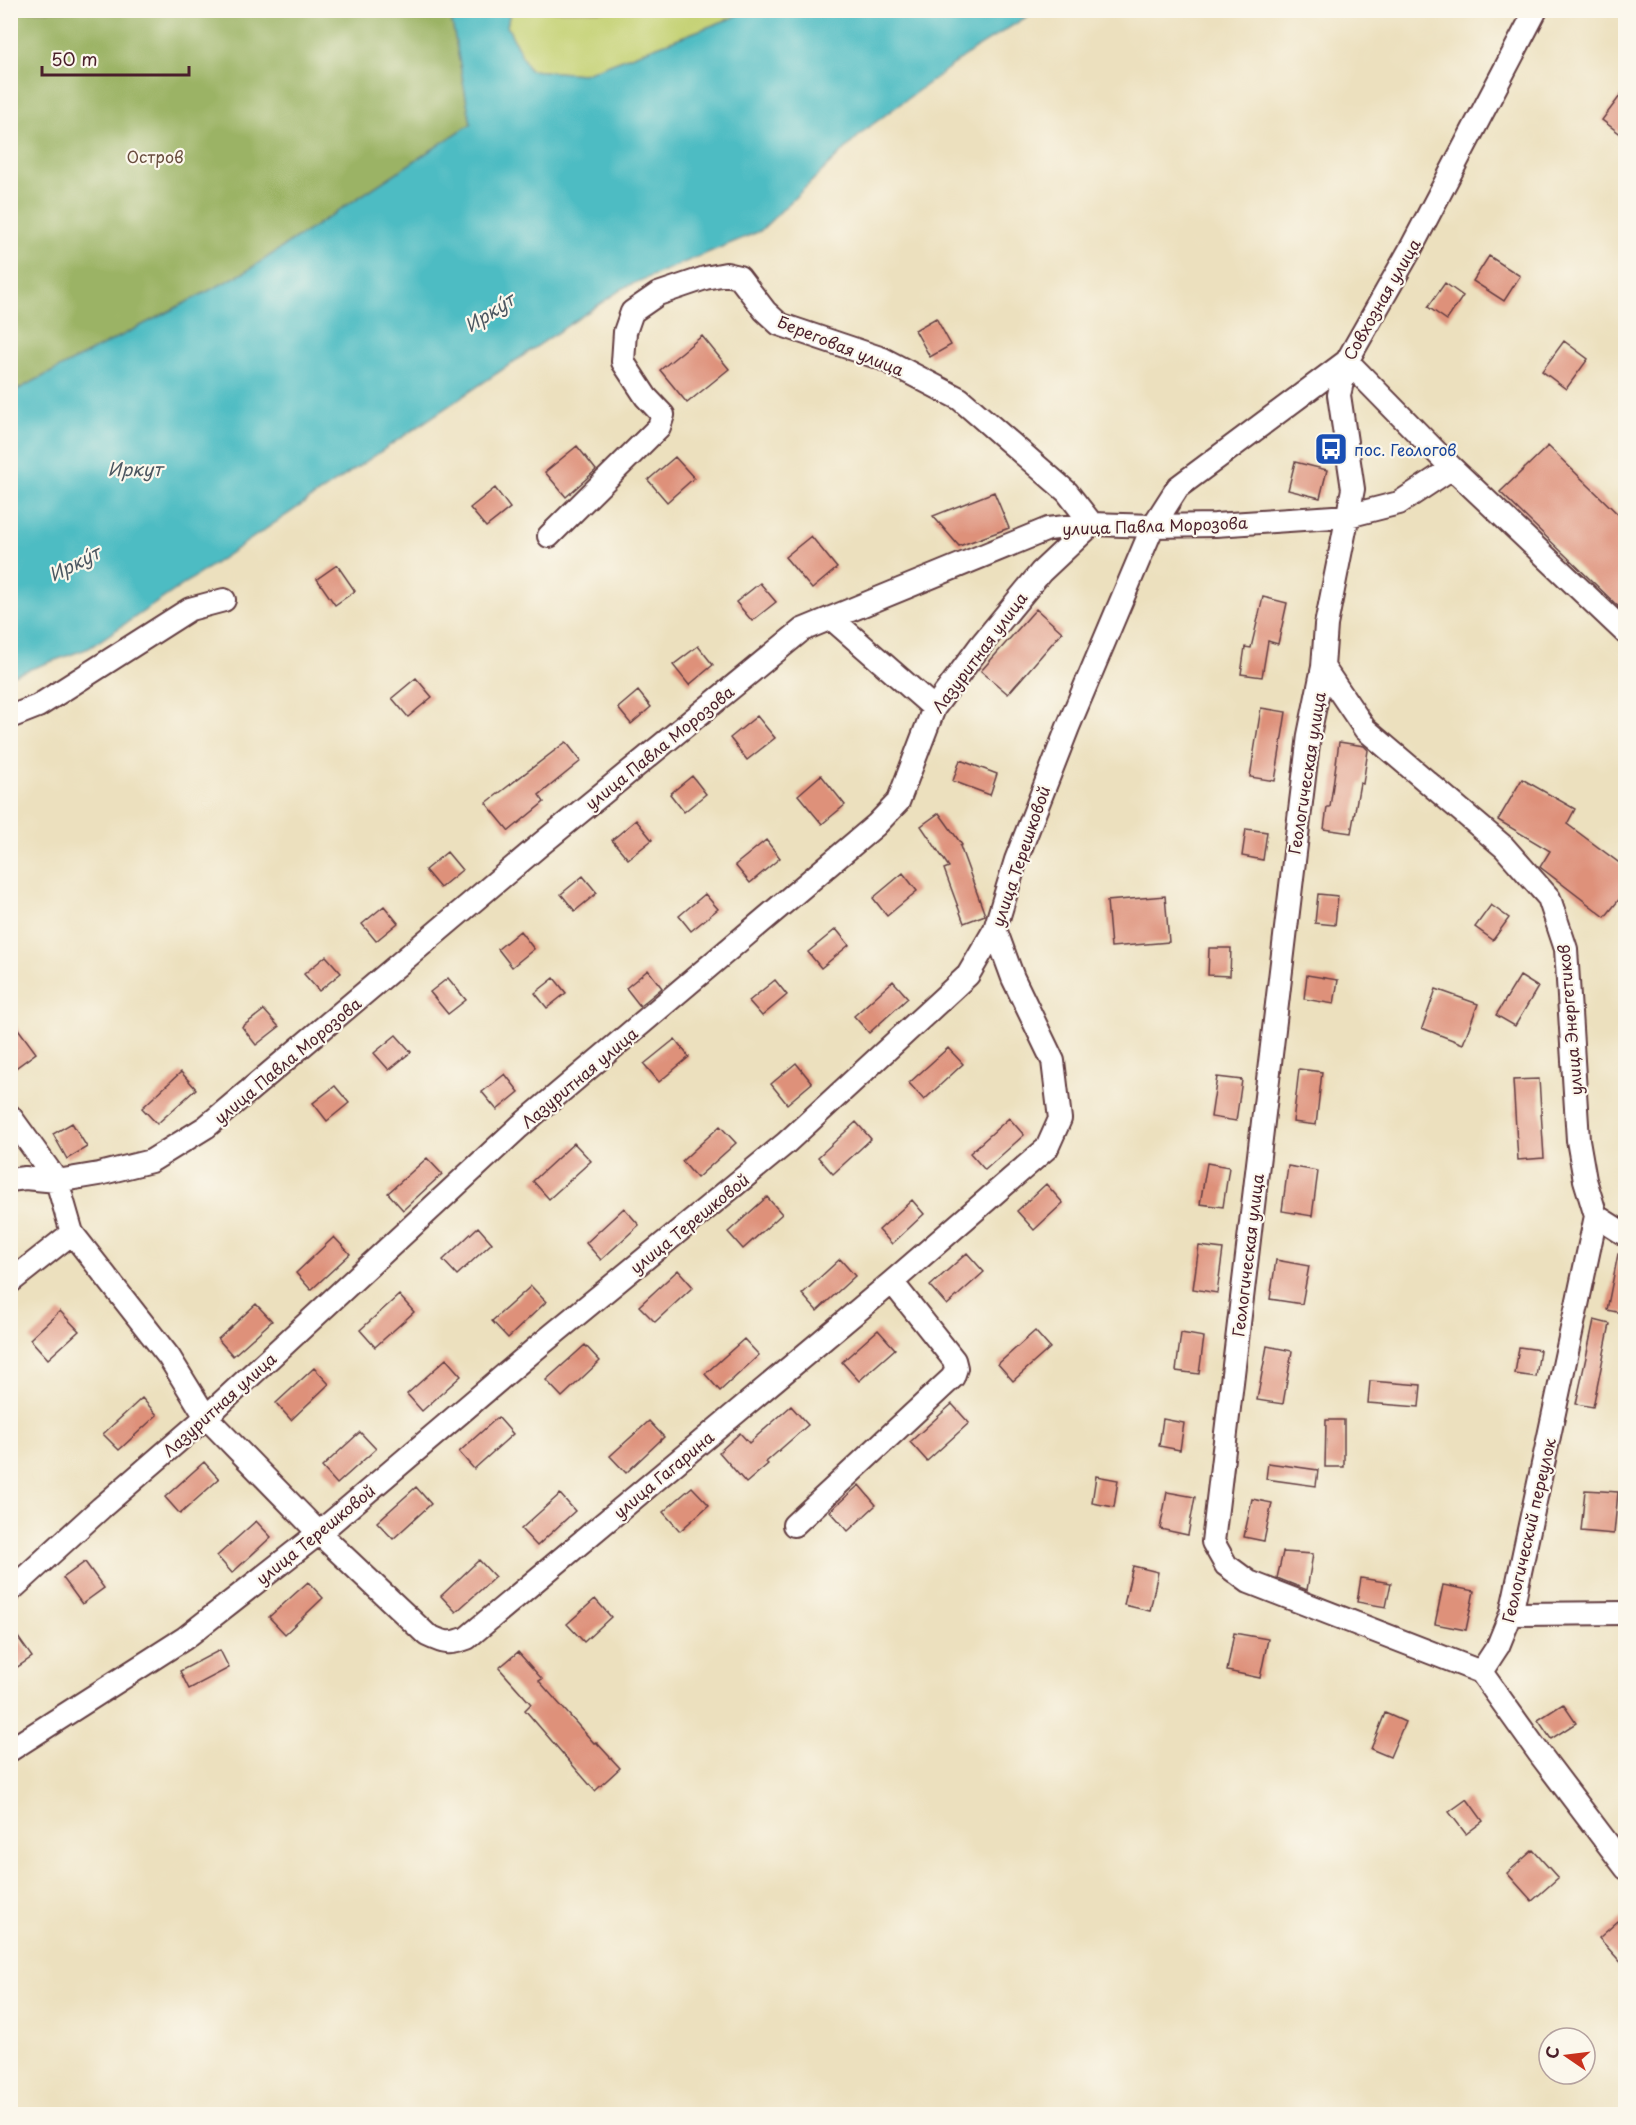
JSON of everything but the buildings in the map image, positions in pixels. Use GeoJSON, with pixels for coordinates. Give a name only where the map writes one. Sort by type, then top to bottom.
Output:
{"type":"FeatureCollection","features":[{"type":"Feature","properties":{"kind":"street","name":"Совхозная улица"},"geometry":{"type":"LineString","coordinates":[[1153,526],[1178,487],[1347,361],[1410,250],[1536,10]]}},
{"type":"Feature","properties":{"kind":"street","name":"Береговая улица"},"geometry":{"type":"LineString","coordinates":[[549,536],[658,427],[663,415],[646,397],[622,362],[624,332],[632,312],[658,294],[726,274],[739,277],[765,311],[779,324],[883,359],[960,399],[1067,492],[1092,524]]}},
{"type":"Feature","properties":{"kind":"street"},"geometry":{"type":"LineString","coordinates":[[1347,361],[1452,468],[1626,633]]}},
{"type":"Feature","properties":{"kind":"street","name":"Геологическая улица"},"geometry":{"type":"LineString","coordinates":[[1347,361],[1339,395],[1353,489],[1326,625],[1323,667],[1309,735],[1213,1542],[1226,1565],[1249,1582],[1481,1672]]}},
{"type":"Feature","properties":{"kind":"street","name":"улица Павла Морозова"},"geometry":{"type":"LineString","coordinates":[[10,1180],[25,1178],[57,1181],[99,1174],[151,1161],[206,1127],[541,844],[802,630],[1048,529],[1092,524],[1215,525],[1348,516],[1399,503],[1452,468]]}},
{"type":"Feature","properties":{"kind":"street","name":"Лазуритная улица"},"geometry":{"type":"LineString","coordinates":[[10,1591],[206,1417],[519,1127],[876,825],[898,802],[934,708],[980,646],[1041,572],[1092,524]]}},
{"type":"Feature","properties":{"kind":"street","name":"улица Терешковой"},"geometry":{"type":"LineString","coordinates":[[10,1750],[185,1638],[319,1533],[540,1345],[786,1143],[968,975],[996,929],[1016,860],[1068,727],[1153,526]]}},
{"type":"Feature","properties":{"kind":"street"},"geometry":{"type":"LineString","coordinates":[[10,717],[38,706],[190,609],[224,600]]}},
{"type":"Feature","properties":{"kind":"street"},"geometry":{"type":"LineString","coordinates":[[831,618],[934,708]]}},
{"type":"Feature","properties":{"kind":"street","name":"улица Энергетиков"},"geometry":{"type":"LineString","coordinates":[[1323,667],[1365,729],[1504,848],[1549,898],[1566,949],[1578,1140],[1585,1180],[1596,1216]]}},
{"type":"Feature","properties":{"kind":"street","name":"улица Гагарина"},"geometry":{"type":"LineString","coordinates":[[319,1533],[427,1635],[442,1642],[453,1643],[466,1638],[892,1282],[1047,1148],[1060,1119],[1053,1061],[1013,978],[996,929]]}},
{"type":"Feature","properties":{"kind":"street"},"geometry":{"type":"LineString","coordinates":[[10,1116],[57,1181],[72,1233],[169,1356],[206,1417],[319,1533]]}},
{"type":"Feature","properties":{"kind":"street"},"geometry":{"type":"LineString","coordinates":[[1596,1216],[1626,1235]]}},
{"type":"Feature","properties":{"kind":"street","name":"Геологический переулок"},"geometry":{"type":"LineString","coordinates":[[1481,1672],[1498,1646],[1511,1614],[1596,1216]]}},
{"type":"Feature","properties":{"kind":"street"},"geometry":{"type":"LineString","coordinates":[[10,1282],[72,1233]]}},
{"type":"Feature","properties":{"kind":"street"},"geometry":{"type":"LineString","coordinates":[[794,1525],[953,1377],[956,1368],[954,1360],[892,1282]]}},
{"type":"Feature","properties":{"kind":"street"},"geometry":{"type":"LineString","coordinates":[[1511,1614],[1626,1613]]}},
{"type":"Feature","properties":{"kind":"street"},"geometry":{"type":"LineString","coordinates":[[1481,1672],[1626,1868]]}},
{"type":"Feature","properties":{"kind":"green space","name":"Остров"},"geometry":{"type":"Polygon","coordinates":[[[11,11],[450,11],[471,124],[245,272],[11,393],[11,11]]]}},
{"type":"Feature","properties":{"kind":"green space"},"geometry":{"type":"Polygon","coordinates":[[[510,11],[744,11],[732,18],[583,74],[529,70],[507,26],[510,11]]]}},
{"type":"Feature","properties":{"kind":"water","name":"Иркут"},"geometry":{"type":"Polygon","coordinates":[[[450,11],[510,11],[507,26],[529,70],[583,74],[732,18],[744,11],[1036,11],[973,50],[865,130],[760,231],[625,287],[89,648],[11,676],[11,393],[245,272],[471,124],[450,11]]]}},
{"type":"Feature","properties":{"kind":"place","name":"пос. Геологов"},"geometry":{"type":"Point","coordinates":[1331,449]}},
{"type":"Feature","properties":{"kind":"water label","name":"Ирку́т"},"geometry":{"type":"Point","coordinates":[489,312]}},
{"type":"Feature","properties":{"kind":"water label","name":"Ирку́т"},"geometry":{"type":"Point","coordinates":[74,563]}}]}
